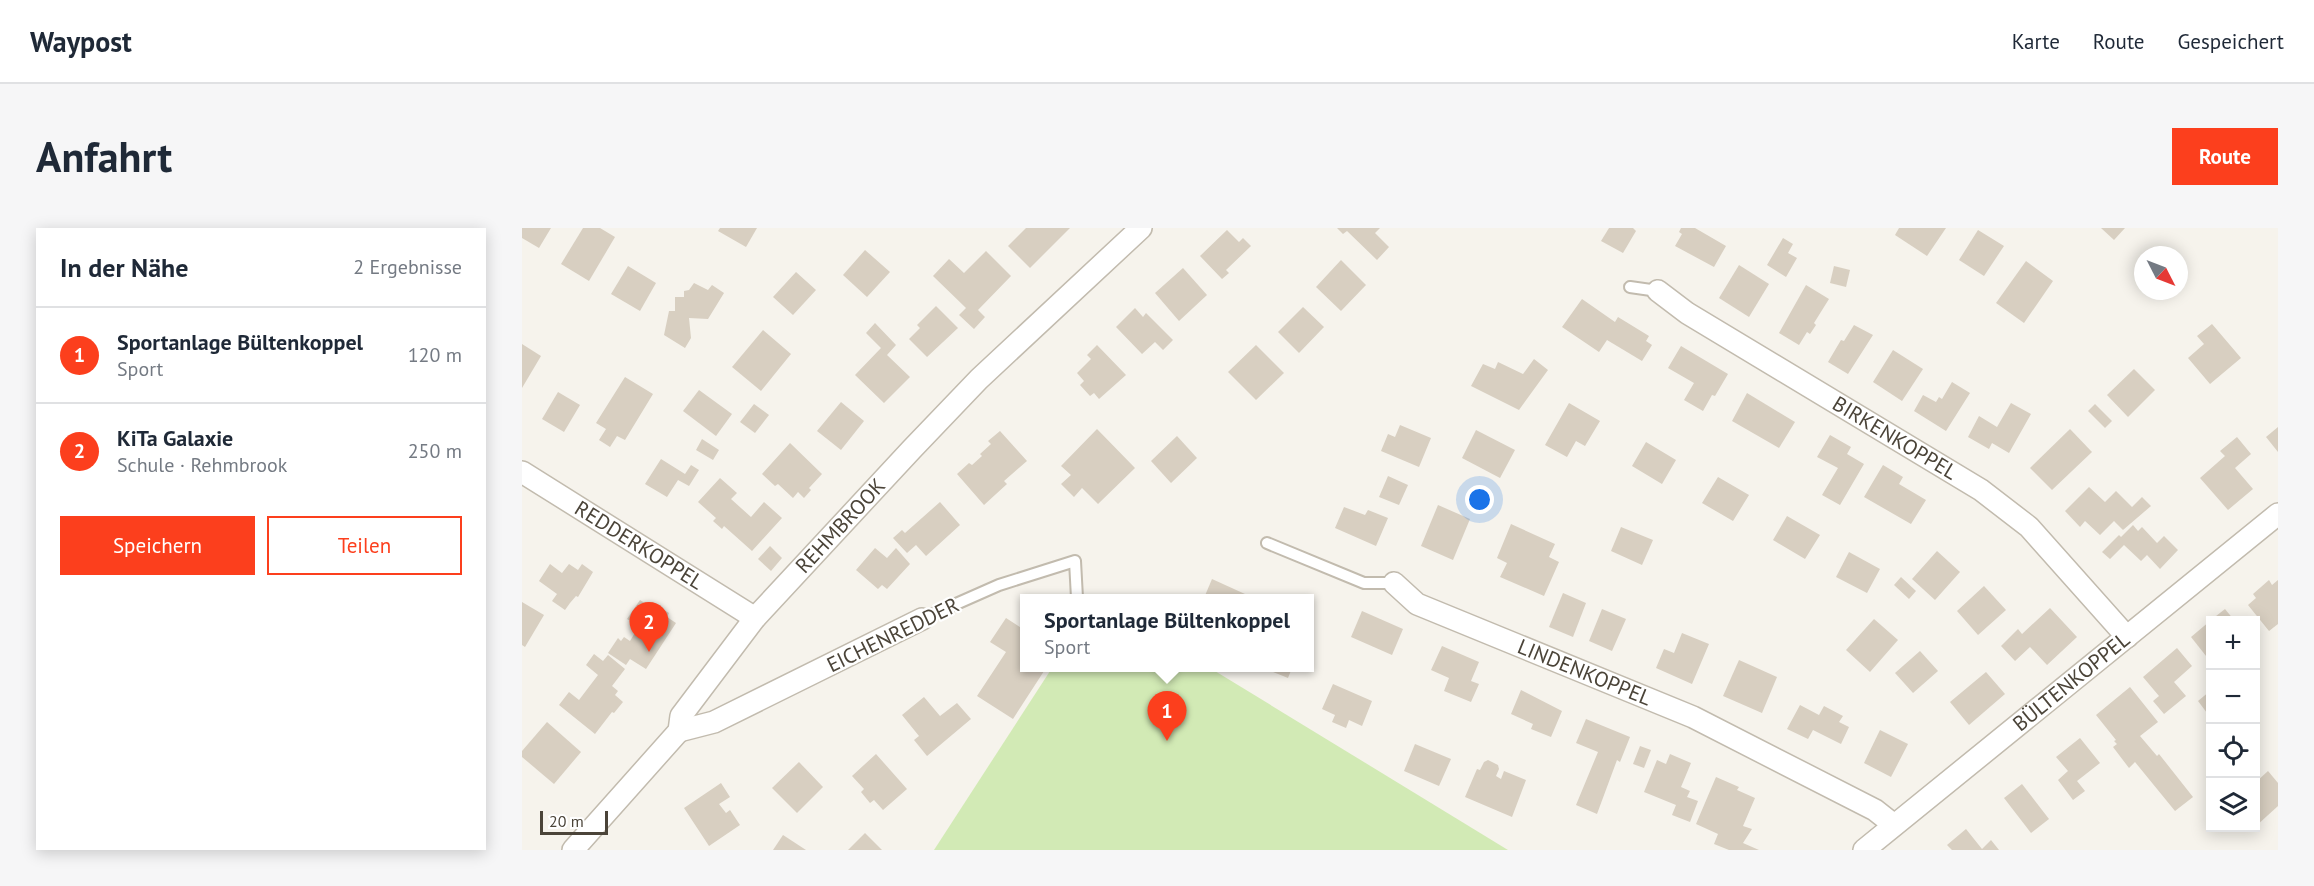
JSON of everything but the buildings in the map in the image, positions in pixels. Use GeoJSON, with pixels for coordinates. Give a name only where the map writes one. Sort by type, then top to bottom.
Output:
{"type":"FeatureCollection","features":[{"type":"Feature","properties":{"kind":"street","name":"REHMBROOK"},"geometry":{"type":"LineString","coordinates":[[573,850],[679,731],[681,716],[755,618],[979,379],[1141,228]]}},
{"type":"Feature","properties":{"kind":"street","name":"BIRKENKOPPEL"},"geometry":{"type":"LineString","coordinates":[[1658,291],[1716,331],[1982,490],[2029,527],[2127,637]]}},
{"type":"Feature","properties":{"kind":"street","name":"REDDERKOPPEL"},"geometry":{"type":"LineString","coordinates":[[522,472],[755,618]]}},
{"type":"Feature","properties":{"kind":"street","name":"BÜLTENKOPPEL"},"geometry":{"type":"LineString","coordinates":[[1864,850],[2278,514]]}},
{"type":"Feature","properties":{"kind":"street","name":"LINDENKOPPEL"},"geometry":{"type":"LineString","coordinates":[[1394,583],[1417,604],[1693,717],[1875,810],[1894,825]]}},
{"type":"Feature","properties":{"kind":"street","name":"EICHENREDDER"},"geometry":{"type":"LineString","coordinates":[[679,731],[714,722],[922,620]]}},
{"type":"Feature","properties":{"kind":"lane","name":"BIRKENKOPPEL"},"geometry":{"type":"LineString","coordinates":[[1630,287],[1658,291]]}},
{"type":"Feature","properties":{"kind":"lane","name":"LINDENKOPPEL"},"geometry":{"type":"LineString","coordinates":[[1267,543],[1364,583],[1394,583]]}},
{"type":"Feature","properties":{"kind":"lane","name":"EICHENREDDER"},"geometry":{"type":"LineString","coordinates":[[922,620],[999,585],[1075,561],[1077,594]]}},
{"type":"Feature","properties":{"kind":"green space"},"geometry":{"type":"Polygon","coordinates":[[[1049,672],[1217,672],[1508,850],[934,850],[1049,672]]]}},
{"type":"Feature","properties":{"kind":"place","name":"KiTa Galaxie"},"geometry":{"type":"Point","coordinates":[649,652]}},
{"type":"Feature","properties":{"kind":"place","name":"Sportanlage Bültenkoppel"},"geometry":{"type":"Point","coordinates":[1167,741]}}]}
